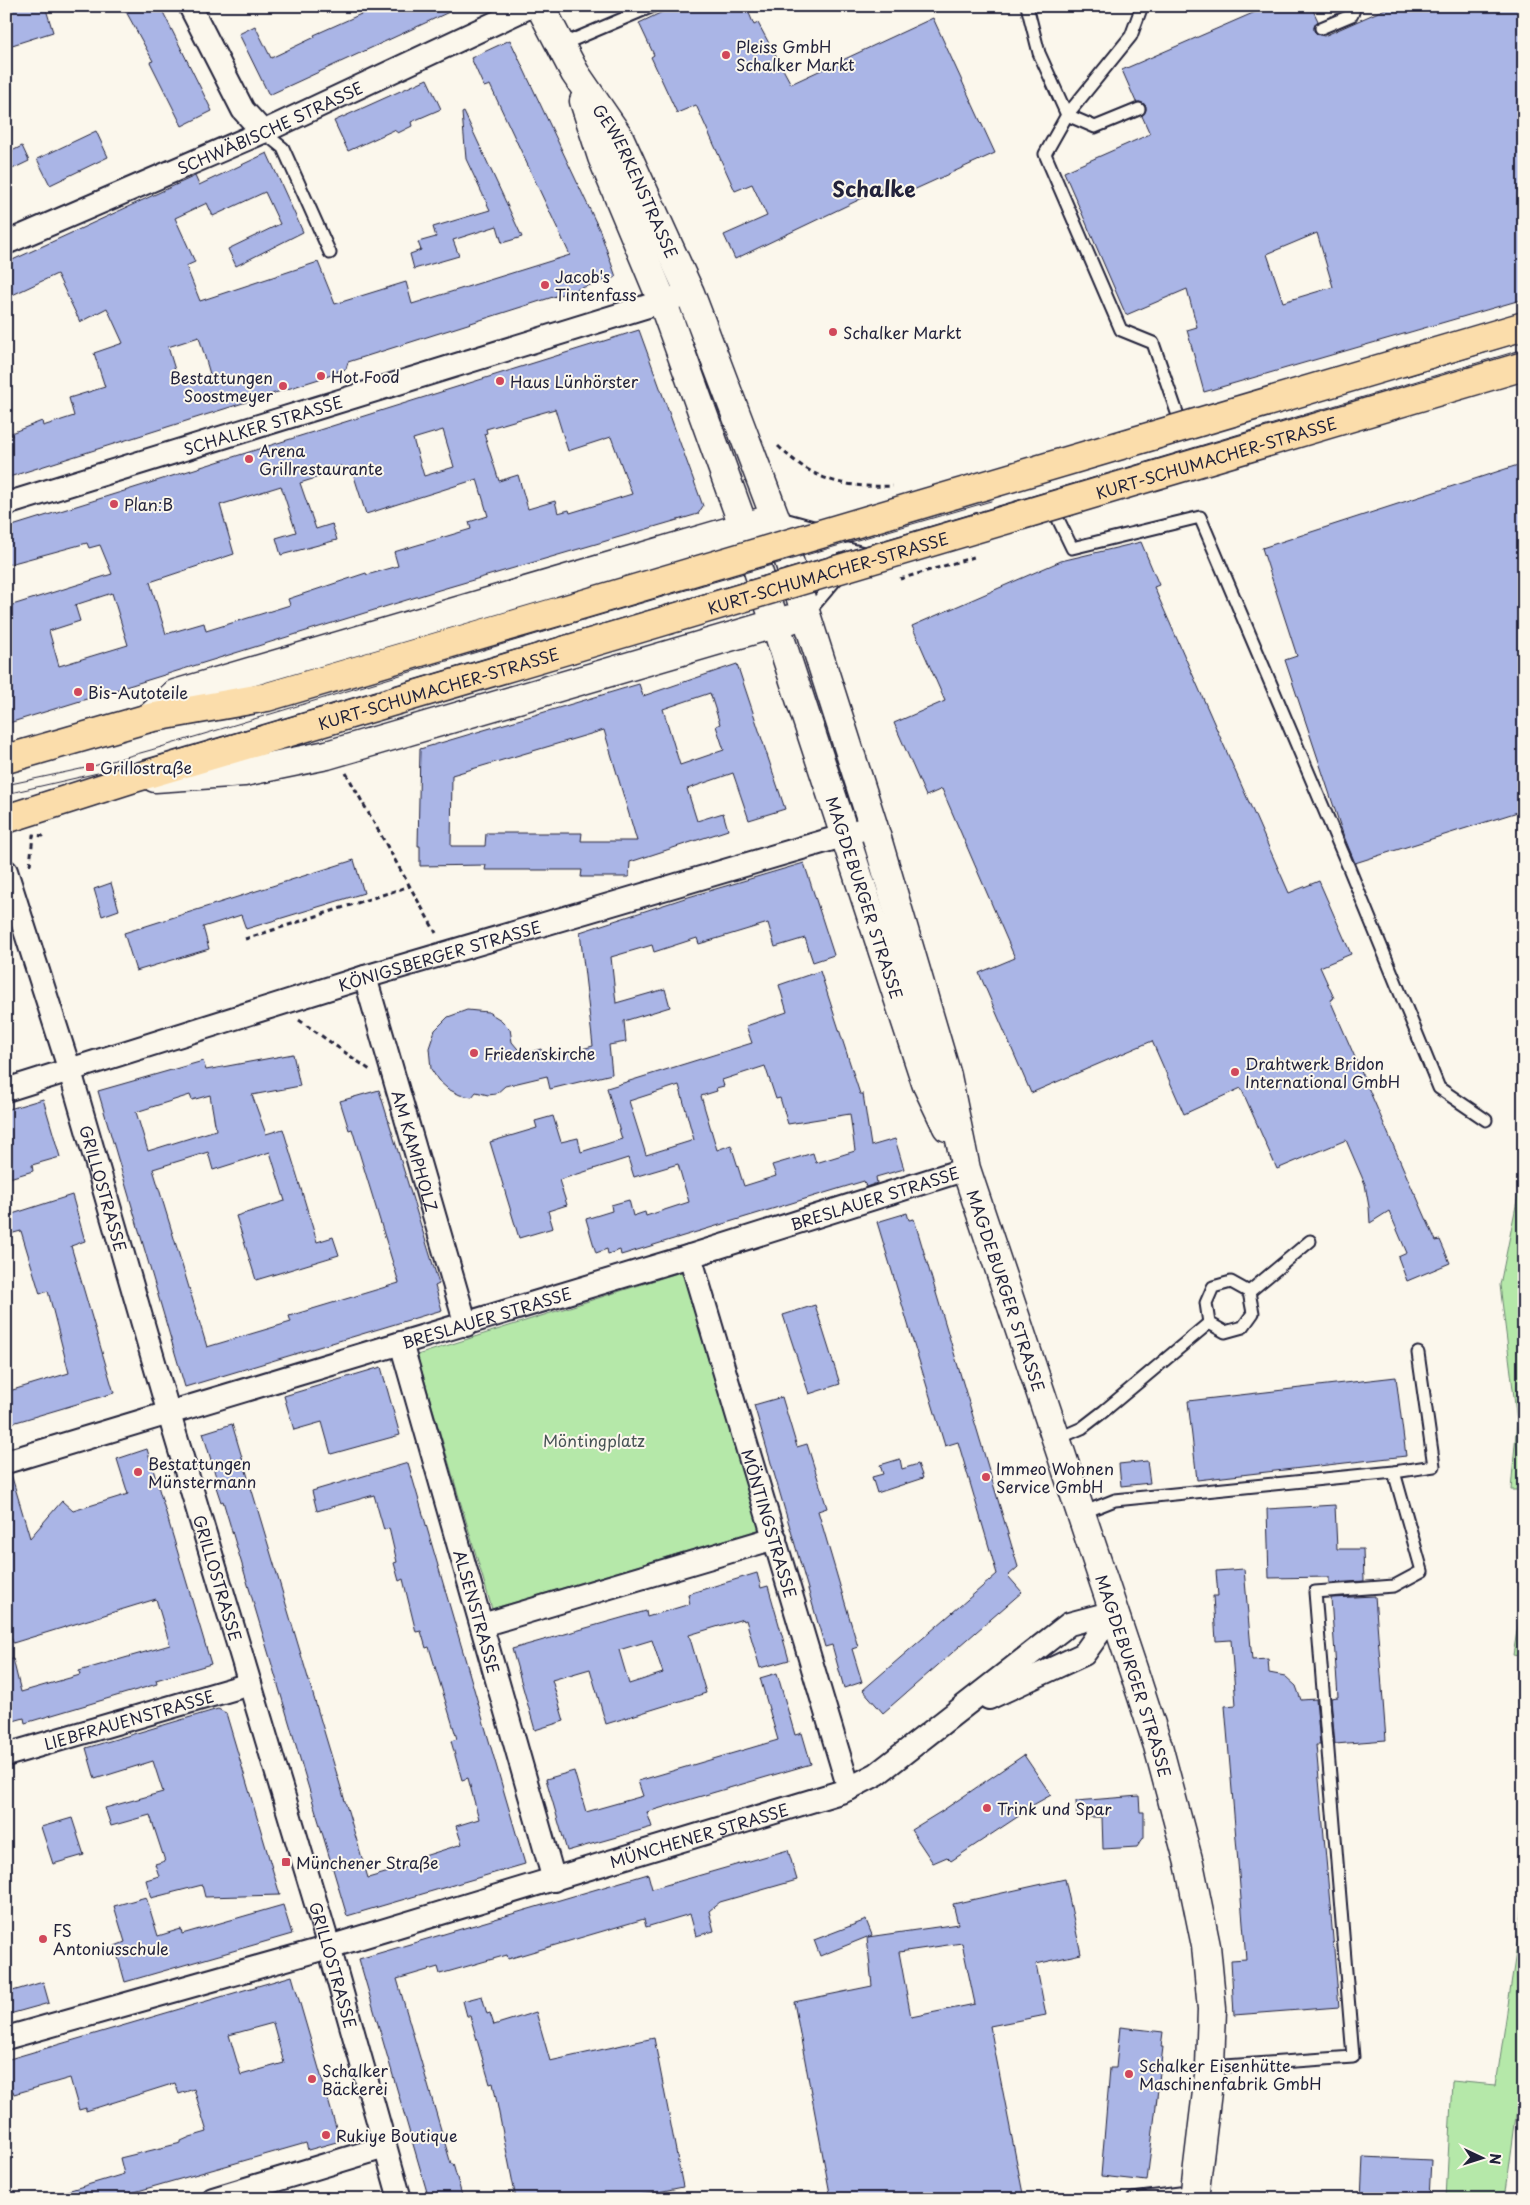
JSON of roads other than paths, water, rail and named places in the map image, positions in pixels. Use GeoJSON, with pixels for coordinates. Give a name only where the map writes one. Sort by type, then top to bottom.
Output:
{"type":"FeatureCollection","features":[{"type":"Feature","properties":{"kind":"main road"},"geometry":{"type":"LineString","coordinates":[[6,759],[149,718],[268,697],[1524,326]]}},
{"type":"Feature","properties":{"kind":"main road","name":"KURT-SCHUMACHER-STRASSE"},"geometry":{"type":"LineString","coordinates":[[6,819],[131,779],[1524,366]]}},
{"type":"Feature","properties":{"kind":"street"},"geometry":{"type":"LineString","coordinates":[[190,6],[243,110],[263,132]]}},
{"type":"Feature","properties":{"kind":"street","name":"SCHWÄBISCHE STRASSE"},"geometry":{"type":"LineString","coordinates":[[6,242],[263,132],[531,6]]}},
{"type":"Feature","properties":{"kind":"street","name":"GEWERKENSTRASSE"},"geometry":{"type":"LineString","coordinates":[[540,6],[575,73],[619,137],[690,293]]}},
{"type":"Feature","properties":{"kind":"street","name":"GEWERKENSTRASSE"},"geometry":{"type":"LineString","coordinates":[[575,73],[602,156],[663,303]]}},
{"type":"Feature","properties":{"kind":"street"},"geometry":{"type":"LineString","coordinates":[[690,293],[775,517],[807,614]]}},
{"type":"Feature","properties":{"kind":"street","name":"SCHALKER STRASSE"},"geometry":{"type":"LineString","coordinates":[[6,504],[663,303],[690,293]]}},
{"type":"Feature","properties":{"kind":"street"},"geometry":{"type":"LineString","coordinates":[[663,303],[744,528],[774,623]]}},
{"type":"Feature","properties":{"kind":"street"},"geometry":{"type":"LineString","coordinates":[[149,718],[175,694],[744,528],[775,517]]}},
{"type":"Feature","properties":{"kind":"street","name":"KURT-SCHUMACHER-STRASSE"},"geometry":{"type":"LineString","coordinates":[[131,779],[244,772],[335,753],[807,614]]}},
{"type":"Feature","properties":{"kind":"street","name":"MAGDEBURGER STRASSE"},"geometry":{"type":"LineString","coordinates":[[807,614],[874,825],[947,1076],[966,1168]]}},
{"type":"Feature","properties":{"kind":"street","name":"MAGDEBURGER STRASSE"},"geometry":{"type":"LineString","coordinates":[[774,623],[846,835],[926,1083],[966,1168],[1158,1746],[1188,1863],[1206,1946],[1212,2009],[1210,2068],[1194,2195]]}},
{"type":"Feature","properties":{"kind":"street","name":"KÖNIGSBERGER STRASSE"},"geometry":{"type":"LineString","coordinates":[[6,1090],[365,977],[846,835],[874,825]]}},
{"type":"Feature","properties":{"kind":"street","name":"GRILLOSTRASSE"},"geometry":{"type":"LineString","coordinates":[[6,871],[70,1071],[168,1414],[329,1947],[400,2199]]}},
{"type":"Feature","properties":{"kind":"street","name":"AM KAMPHOLZ"},"geometry":{"type":"LineString","coordinates":[[365,977],[466,1325]]}},
{"type":"Feature","properties":{"kind":"street","name":"BRESLAUER STRASSE"},"geometry":{"type":"LineString","coordinates":[[6,1462],[466,1325],[966,1168]]}},
{"type":"Feature","properties":{"kind":"street","name":"MÖNTINGSTRASSE"},"geometry":{"type":"LineString","coordinates":[[690,1256],[849,1789]]}},
{"type":"Feature","properties":{"kind":"street","name":"ALSENSTRASSE"},"geometry":{"type":"LineString","coordinates":[[401,1343],[554,1880]]}},
{"type":"Feature","properties":{"kind":"street"},"geometry":{"type":"LineString","coordinates":[[482,1625],[775,1538]]}},
{"type":"Feature","properties":{"kind":"street","name":"MÜNCHENER STRASSE"},"geometry":{"type":"LineString","coordinates":[[6,2038],[329,1947],[822,1799],[849,1789],[877,1774],[1069,1624],[1114,1612]]}},
{"type":"Feature","properties":{"kind":"street","name":"MÜNCHENER STRASSE"},"geometry":{"type":"LineString","coordinates":[[943,1724],[987,1699],[1084,1654],[1114,1612]]}},
{"type":"Feature","properties":{"kind":"street","name":"LIEBFRAUENSTRASSE"},"geometry":{"type":"LineString","coordinates":[[6,1755],[250,1684]]}},
{"type":"Feature","properties":{"kind":"street"},"geometry":{"type":"LineString","coordinates":[[213,2199],[385,2147]]}},
{"type":"Feature","properties":{"kind":"lane"},"geometry":{"type":"LineString","coordinates":[[561,45],[653,6]]}},
{"type":"Feature","properties":{"kind":"lane"},"geometry":{"type":"LineString","coordinates":[[1027,6],[1038,53],[1066,115],[1095,128],[1139,109]]}},
{"type":"Feature","properties":{"kind":"lane"},"geometry":{"type":"LineString","coordinates":[[1142,6],[1131,36],[1066,115],[1045,154],[1121,330],[1153,343],[1188,446]]}},
{"type":"Feature","properties":{"kind":"lane"},"geometry":{"type":"LineString","coordinates":[[1321,28],[1352,15],[1355,6]]}},
{"type":"Feature","properties":{"kind":"lane"},"geometry":{"type":"LineString","coordinates":[[263,132],[283,148],[330,253]]}},
{"type":"Feature","properties":{"kind":"lane"},"geometry":{"type":"LineString","coordinates":[[775,517],[869,541],[1524,345]]}},
{"type":"Feature","properties":{"kind":"lane"},"geometry":{"type":"LineString","coordinates":[[1044,490],[1072,548],[1200,517],[1345,858],[1440,1088],[1486,1120]]}},
{"type":"Feature","properties":{"kind":"lane"},"geometry":{"type":"LineString","coordinates":[[807,614],[869,541]]}},
{"type":"Feature","properties":{"kind":"lane"},"geometry":{"type":"LineString","coordinates":[[1249,1292],[1310,1241]]}},
{"type":"Feature","properties":{"kind":"lane"},"geometry":{"type":"LineString","coordinates":[[1209,1323],[1206,1303],[1213,1287],[1231,1282],[1249,1292]]}},
{"type":"Feature","properties":{"kind":"lane"},"geometry":{"type":"LineString","coordinates":[[1209,1323],[1225,1332],[1243,1327],[1253,1313],[1249,1292]]}},
{"type":"Feature","properties":{"kind":"lane"},"geometry":{"type":"LineString","coordinates":[[1056,1438],[1082,1428],[1209,1323]]}},
{"type":"Feature","properties":{"kind":"lane"},"geometry":{"type":"LineString","coordinates":[[1082,1513],[1116,1500],[1394,1472],[1434,1466],[1418,1353]]}},
{"type":"Feature","properties":{"kind":"lane"},"geometry":{"type":"LineString","coordinates":[[1210,2068],[1353,2057],[1315,1592],[1394,1586],[1422,1571],[1394,1472]]}},
{"type":"Feature","properties":{"kind":"lane"},"geometry":{"type":"LineString","coordinates":[[1133,2199],[1194,2195]]}},
{"type":"Feature","properties":{"kind":"tram line"},"geometry":{"type":"LineString","coordinates":[[1405,377],[1524,341]]}},
{"type":"Feature","properties":{"kind":"tram line"},"geometry":{"type":"LineString","coordinates":[[6,794],[111,770],[1524,349]]}},
{"type":"Feature","properties":{"kind":"tram line"},"geometry":{"type":"LineString","coordinates":[[6,785],[90,767],[151,750],[580,621],[991,501]]}},
{"type":"Feature","properties":{"kind":"place","name":"Pleiss GmbH Schalker Markt"},"geometry":{"type":"Point","coordinates":[726,55]}},
{"type":"Feature","properties":{"kind":"place","name":"Jacob's Tintenfass"},"geometry":{"type":"Point","coordinates":[545,285]}},
{"type":"Feature","properties":{"kind":"place","name":"Schalker Markt"},"geometry":{"type":"Point","coordinates":[833,332]}},
{"type":"Feature","properties":{"kind":"place","name":"Hot Food"},"geometry":{"type":"Point","coordinates":[321,376]}},
{"type":"Feature","properties":{"kind":"place","name":"Haus Lünhörster"},"geometry":{"type":"Point","coordinates":[500,381]}},
{"type":"Feature","properties":{"kind":"place","name":"Bestattungen Soostmeyer"},"geometry":{"type":"Point","coordinates":[283,386]}},
{"type":"Feature","properties":{"kind":"place","name":"Arena Grillrestaurante"},"geometry":{"type":"Point","coordinates":[249,459]}},
{"type":"Feature","properties":{"kind":"place","name":"Plan:B"},"geometry":{"type":"Point","coordinates":[114,504]}},
{"type":"Feature","properties":{"kind":"place","name":"Bis-Autoteile"},"geometry":{"type":"Point","coordinates":[78,692]}},
{"type":"Feature","properties":{"kind":"place","name":"Grillostraße"},"geometry":{"type":"Point","coordinates":[90,767]}},
{"type":"Feature","properties":{"kind":"place","name":"Friedenskirche"},"geometry":{"type":"Point","coordinates":[474,1053]}},
{"type":"Feature","properties":{"kind":"place","name":"Drahtwerk Bridon International GmbH"},"geometry":{"type":"Point","coordinates":[1235,1072]}},
{"type":"Feature","properties":{"kind":"place","name":"Bestattungen Münstermann"},"geometry":{"type":"Point","coordinates":[138,1472]}},
{"type":"Feature","properties":{"kind":"place","name":"Immeo Wohnen Service GmbH"},"geometry":{"type":"Point","coordinates":[986,1477]}},
{"type":"Feature","properties":{"kind":"place","name":"Trink und Spar"},"geometry":{"type":"Point","coordinates":[987,1808]}},
{"type":"Feature","properties":{"kind":"place","name":"Münchener Straße"},"geometry":{"type":"Point","coordinates":[286,1862]}},
{"type":"Feature","properties":{"kind":"place","name":"FS Antoniusschule"},"geometry":{"type":"Point","coordinates":[43,1939]}},
{"type":"Feature","properties":{"kind":"place","name":"Schalker Eisenhütte Maschinenfabrik GmbH"},"geometry":{"type":"Point","coordinates":[1129,2074]}},
{"type":"Feature","properties":{"kind":"place","name":"Schalker Bäckerei"},"geometry":{"type":"Point","coordinates":[312,2079]}},
{"type":"Feature","properties":{"kind":"place","name":"Rukiye Boutique"},"geometry":{"type":"Point","coordinates":[326,2135]}},
{"type":"Feature","properties":{"kind":"district","name":"Schalke"},"geometry":{"type":"Point","coordinates":[874,188]}},
{"type":"Feature","properties":{"kind":"park label","name":"Möntingplatz"},"geometry":{"type":"Point","coordinates":[594,1440]}}]}
